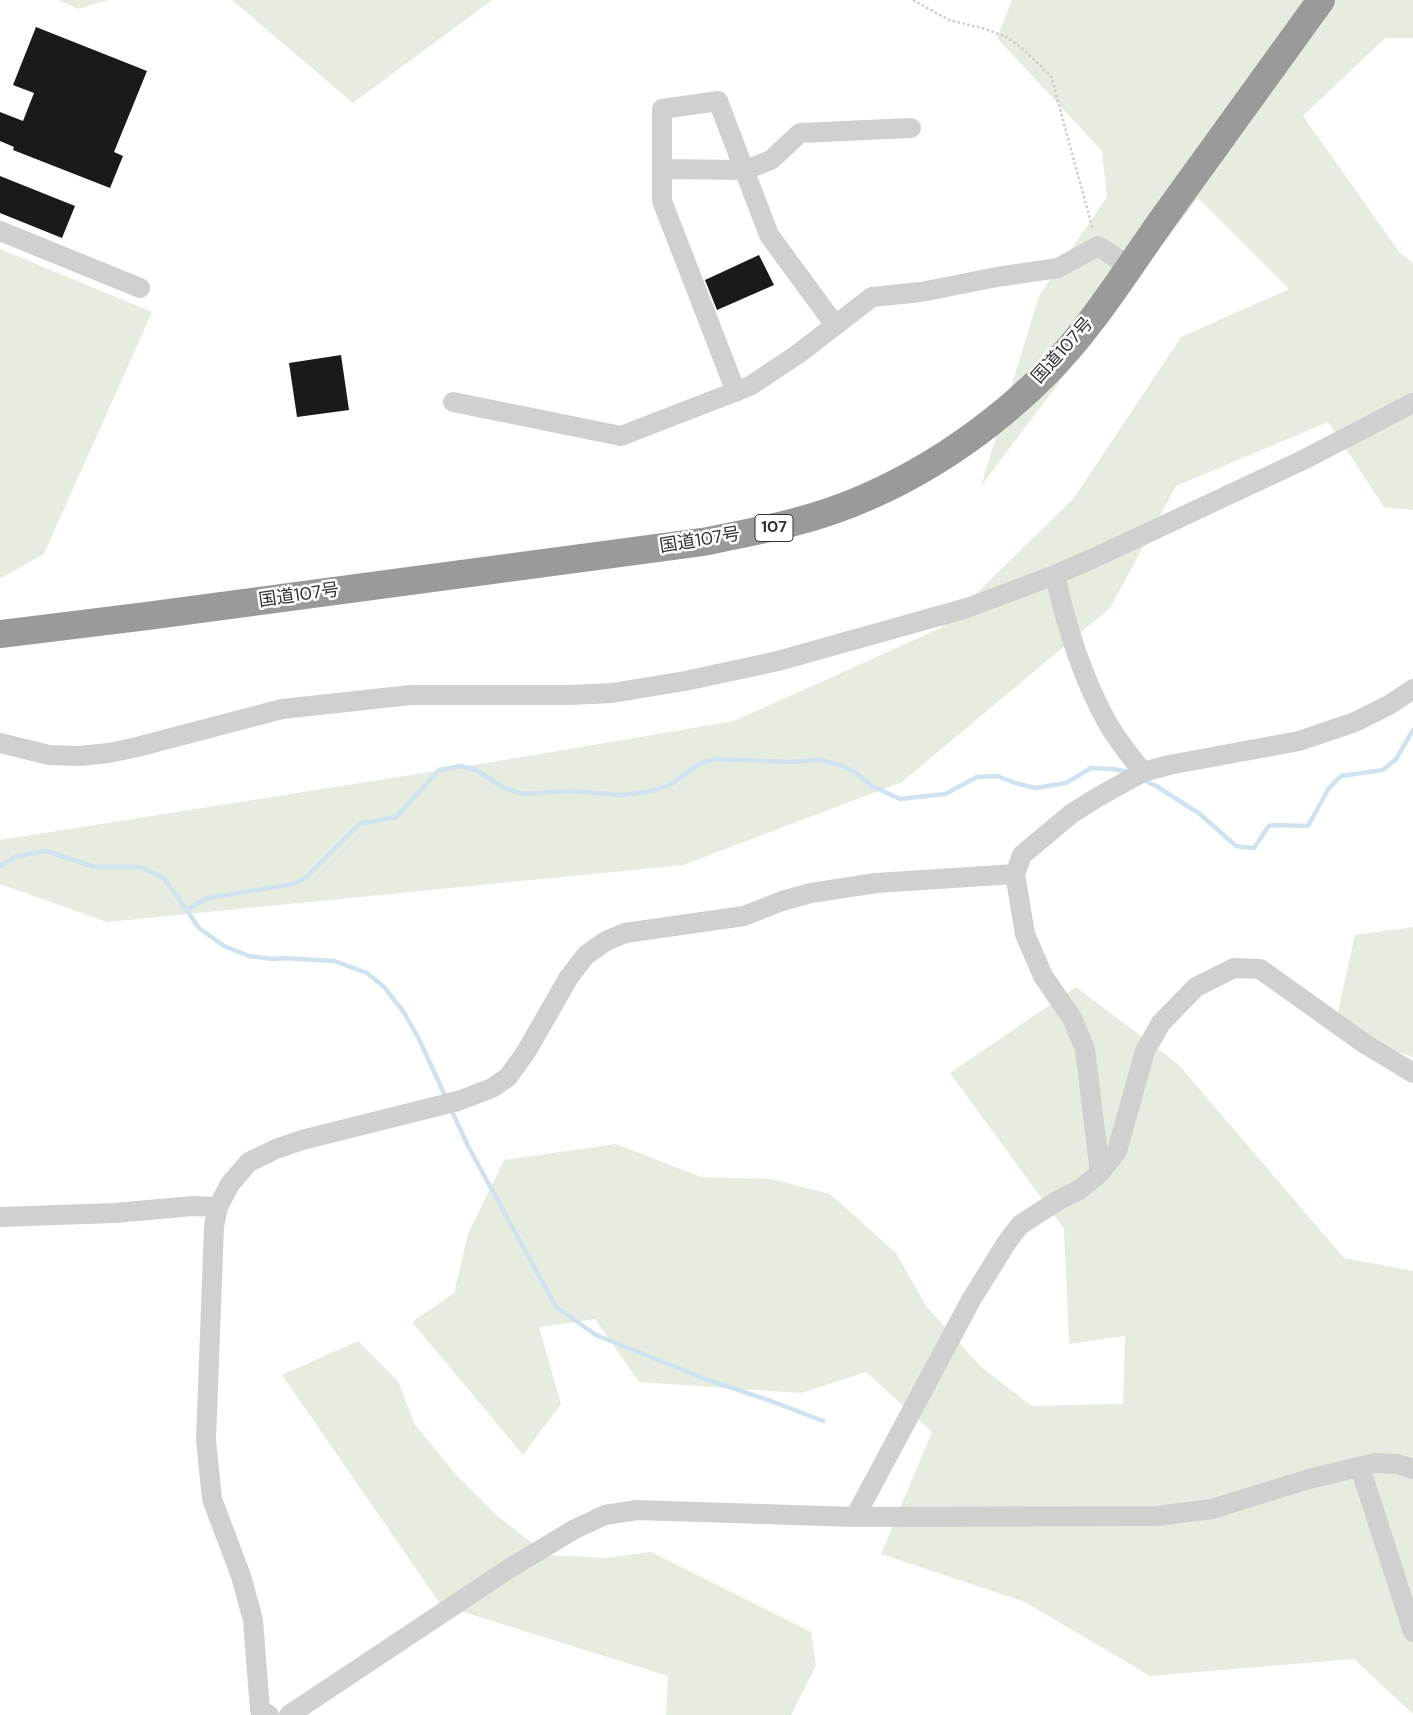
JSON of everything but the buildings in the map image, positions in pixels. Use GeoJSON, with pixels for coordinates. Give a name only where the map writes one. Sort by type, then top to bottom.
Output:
{"type":"FeatureCollection","features":[{"type":"Feature","properties":{"kind":"highway","name":"国道107号"},"geometry":{"type":"LineString","coordinates":[[0,634],[702,542],[766,530],[821,515],[868,497],[913,474],[955,448],[993,421],[1029,389],[1059,358],[1090,322],[1321,0]]}},
{"type":"Feature","properties":{"kind":"street"},"geometry":{"type":"LineString","coordinates":[[736,392],[662,201],[662,108],[718,101],[769,235],[835,325]]}},
{"type":"Feature","properties":{"kind":"street"},"geometry":{"type":"LineString","coordinates":[[662,169],[745,170],[771,160],[800,133],[911,128]]}},
{"type":"Feature","properties":{"kind":"street"},"geometry":{"type":"LineString","coordinates":[[0,231],[140,288]]}},
{"type":"Feature","properties":{"kind":"street"},"geometry":{"type":"LineString","coordinates":[[453,402],[621,436],[750,386],[790,360],[872,297],[922,292],[997,277],[1058,268],[1098,246],[1129,266]]}},
{"type":"Feature","properties":{"kind":"street"},"geometry":{"type":"LineString","coordinates":[[0,743],[49,755],[79,756],[109,753],[291,708],[411,695],[570,695],[612,693],[685,681],[778,661],[967,608],[1055,575],[1303,460],[1413,403]]}},
{"type":"Feature","properties":{"kind":"street"},"geometry":{"type":"LineString","coordinates":[[1055,575],[1082,671],[1107,722],[1123,748],[1143,772]]}},
{"type":"Feature","properties":{"kind":"street"},"geometry":{"type":"LineString","coordinates":[[1100,1173],[1085,1049],[1072,1018],[1043,976],[1025,934],[1015,874],[1022,855],[1071,814],[1143,772],[1170,765],[1299,741],[1355,722],[1389,705],[1413,689]]}},
{"type":"Feature","properties":{"kind":"street"},"geometry":{"type":"LineString","coordinates":[[269,1715],[260,1710],[253,1620],[241,1576],[212,1499],[206,1440],[214,1226],[218,1207],[230,1184],[249,1162],[276,1149],[319,1135],[458,1101],[492,1088],[508,1077],[526,1052],[569,977],[586,955],[606,941],[625,933],[744,916],[782,901],[811,893],[876,884],[1015,874]]}},
{"type":"Feature","properties":{"kind":"street"},"geometry":{"type":"LineString","coordinates":[[855,1517],[971,1300],[1006,1242],[1020,1225],[1079,1190],[1100,1173],[1117,1151],[1145,1051],[1161,1023],[1196,987],[1234,968],[1260,969],[1365,1044],[1413,1073]]}},
{"type":"Feature","properties":{"kind":"street"},"geometry":{"type":"LineString","coordinates":[[0,1217],[115,1213],[193,1206],[218,1207]]}},
{"type":"Feature","properties":{"kind":"street"},"geometry":{"type":"LineString","coordinates":[[289,1715],[510,1568],[575,1529],[605,1515],[637,1510],[855,1517],[1157,1516],[1212,1509],[1309,1479],[1375,1463],[1397,1464],[1413,1469]]}},
{"type":"Feature","properties":{"kind":"street"},"geometry":{"type":"LineString","coordinates":[[1360,1467],[1413,1632]]}},
{"type":"Feature","properties":{"kind":"path"},"geometry":{"type":"LineString","coordinates":[[913,0],[949,20],[982,28],[1007,37],[1024,50],[1051,76],[1098,246]]}},
{"type":"Feature","properties":{"kind":"shaded area"},"geometry":{"type":"Polygon","coordinates":[[[58,0],[109,0],[78,9],[58,0]]]}},
{"type":"Feature","properties":{"kind":"shaded area"},"geometry":{"type":"Polygon","coordinates":[[[232,0],[492,0],[353,103],[232,0]]]}},
{"type":"Feature","properties":{"kind":"shaded area"},"geometry":{"type":"Polygon","coordinates":[[[1012,0],[1413,0],[1413,38],[1385,38],[1303,116],[1400,253],[1413,263],[1413,510],[1384,507],[1328,422],[1176,486],[1110,608],[902,782],[683,865],[107,922],[0,884],[0,840],[499,761],[734,721],[941,628],[1074,498],[1181,337],[1289,289],[1198,198],[981,486],[1039,296],[1107,197],[1102,151],[997,38],[1012,0]]]}},
{"type":"Feature","properties":{"kind":"shaded area"},"geometry":{"type":"Polygon","coordinates":[[[0,249],[152,312],[44,554],[1,578],[0,577],[0,249]]]}},
{"type":"Feature","properties":{"kind":"shaded area"},"geometry":{"type":"Polygon","coordinates":[[[1413,927],[1413,1057],[1334,1030],[1355,935],[1413,927]]]}},
{"type":"Feature","properties":{"kind":"shaded area"},"geometry":{"type":"Polygon","coordinates":[[[1076,987],[1178,1064],[1344,1258],[1413,1271],[1413,1714],[1354,1659],[1150,1676],[1025,1602],[881,1554],[932,1432],[866,1372],[801,1393],[639,1382],[595,1319],[539,1327],[561,1404],[523,1455],[412,1322],[454,1293],[468,1234],[504,1160],[616,1144],[701,1177],[771,1179],[830,1194],[896,1253],[926,1306],[981,1367],[1032,1406],[1123,1404],[1125,1336],[1069,1344],[1064,1229],[950,1073],[1076,987]]]}},
{"type":"Feature","properties":{"kind":"shaded area"},"geometry":{"type":"Polygon","coordinates":[[[358,1341],[398,1381],[415,1425],[457,1476],[497,1516],[548,1555],[606,1558],[651,1552],[811,1632],[816,1666],[791,1715],[666,1715],[668,1676],[441,1605],[282,1375],[358,1341]]]}},
{"type":"Feature","properties":{"kind":"waterway"},"geometry":{"type":"LineString","coordinates":[[1142,779],[1200,814],[1236,846],[1254,848],[1268,827],[1272,825],[1308,826],[1329,788],[1341,776],[1383,770],[1396,759],[1413,730]]}},
{"type":"Feature","properties":{"kind":"waterway"},"geometry":{"type":"LineString","coordinates":[[186,910],[208,898],[293,884],[304,879],[359,824],[396,817],[439,770],[461,766],[476,770],[504,788],[523,794],[570,791],[621,795],[653,791],[671,784],[701,763],[715,759],[792,762],[818,760],[838,764],[853,771],[874,787],[900,799],[945,794],[977,777],[997,776],[1035,788],[1066,783],[1091,768],[1129,772]]}},
{"type":"Feature","properties":{"kind":"waterway"},"geometry":{"type":"LineString","coordinates":[[0,866],[17,856],[47,851],[94,867],[140,867],[164,878],[199,928],[224,946],[249,956],[273,959],[334,961],[367,973],[384,987],[403,1011],[419,1039],[446,1098]]}},
{"type":"Feature","properties":{"kind":"waterway"},"geometry":{"type":"LineString","coordinates":[[450,1107],[468,1146],[556,1307],[596,1335],[708,1380],[823,1421]]}}]}
